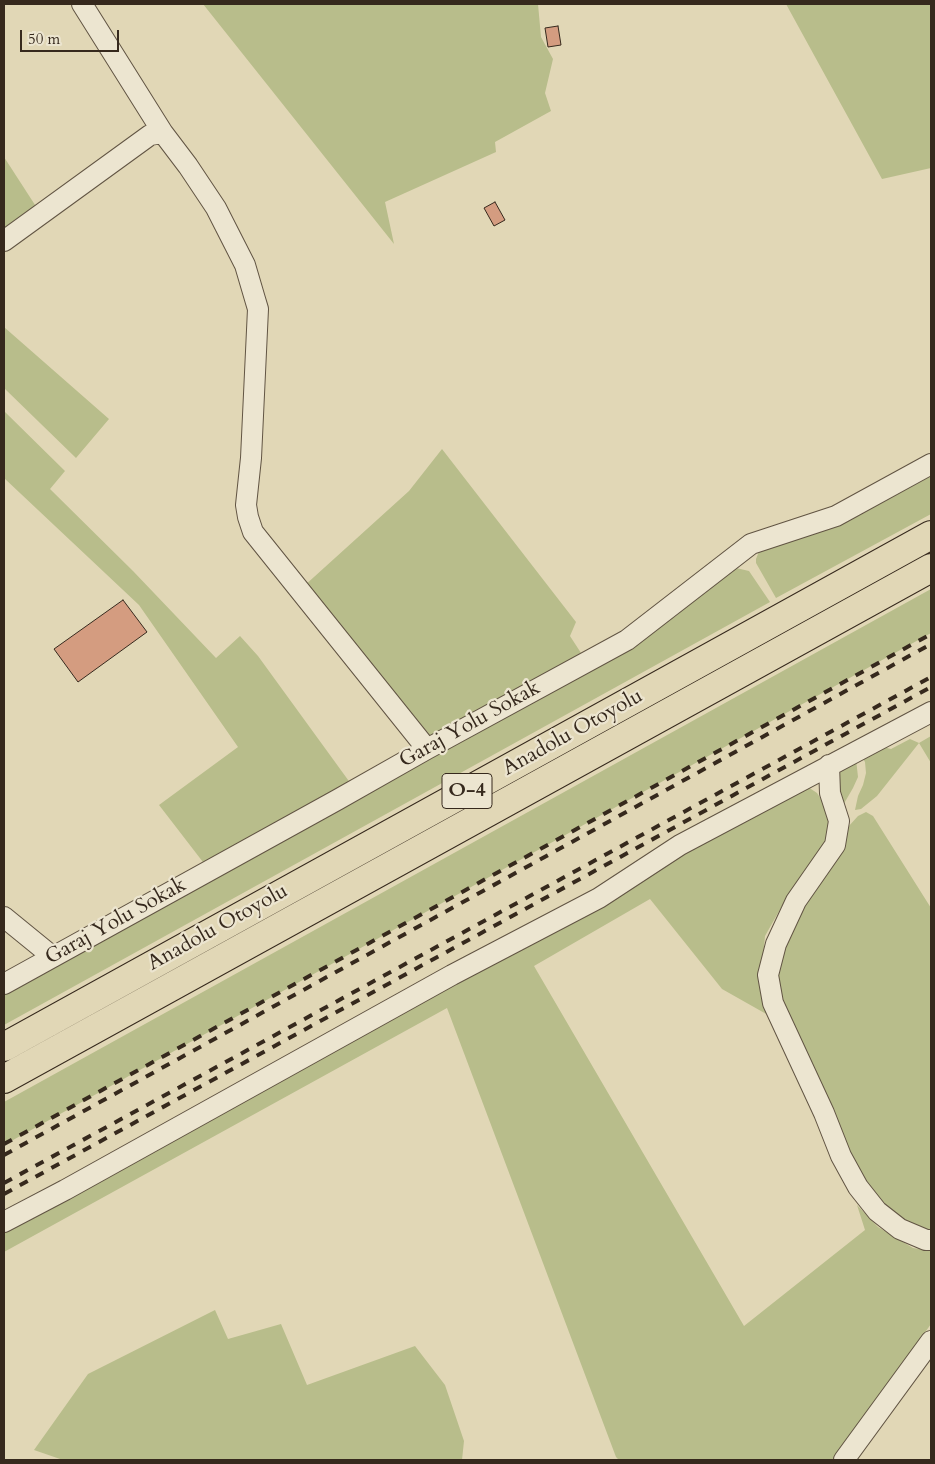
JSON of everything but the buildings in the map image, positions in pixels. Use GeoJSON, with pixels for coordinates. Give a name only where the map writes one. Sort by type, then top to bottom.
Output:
{"type":"FeatureCollection","features":[{"type":"Feature","properties":{"kind":"highway","name":"Anadolu Otoyolu"},"geometry":{"type":"LineString","coordinates":[[4,1047],[931,535]]}},
{"type":"Feature","properties":{"kind":"highway","name":"Anadolu Otoyolu"},"geometry":{"type":"LineString","coordinates":[[4,1078],[931,568]]}},
{"type":"Feature","properties":{"kind":"street"},"geometry":{"type":"LineString","coordinates":[[82,4],[163,133],[216,208],[245,266],[258,309],[251,458],[246,505],[253,532],[427,749]]}},
{"type":"Feature","properties":{"kind":"street"},"geometry":{"type":"LineString","coordinates":[[4,241],[150,135],[163,133]]}},
{"type":"Feature","properties":{"kind":"street","name":"Garaj Yolu Sokak"},"geometry":{"type":"LineString","coordinates":[[4,984],[627,640],[751,544],[836,516],[931,464]]}},
{"type":"Feature","properties":{"kind":"street"},"geometry":{"type":"LineString","coordinates":[[4,1222],[444,980],[599,898],[680,845],[931,712]]}},
{"type":"Feature","properties":{"kind":"street"},"geometry":{"type":"LineString","coordinates":[[829,765],[830,793],[839,821],[835,845],[796,900],[776,944],[768,975],[773,1003],[824,1113],[841,1156],[858,1187],[877,1211],[900,1229],[926,1240],[931,1240]]}},
{"type":"Feature","properties":{"kind":"street"},"geometry":{"type":"LineString","coordinates":[[4,917],[53,956]]}},
{"type":"Feature","properties":{"kind":"street"},"geometry":{"type":"LineString","coordinates":[[844,1460],[931,1341]]}},
{"type":"Feature","properties":{"kind":"green space"},"geometry":{"type":"Polygon","coordinates":[[[203,4],[538,4],[541,37],[553,59],[545,93],[551,111],[495,142],[496,152],[385,202],[394,244],[203,4]]]}},
{"type":"Feature","properties":{"kind":"green space"},"geometry":{"type":"Polygon","coordinates":[[[786,4],[931,4],[931,168],[882,179],[786,4]]]}},
{"type":"Feature","properties":{"kind":"green space"},"geometry":{"type":"Polygon","coordinates":[[[4,157],[37,208],[4,231],[4,157]]]}},
{"type":"Feature","properties":{"kind":"green space"},"geometry":{"type":"Polygon","coordinates":[[[4,327],[109,419],[76,458],[4,388],[4,327]]]}},
{"type":"Feature","properties":{"kind":"green space"},"geometry":{"type":"Polygon","coordinates":[[[4,411],[65,471],[50,489],[133,571],[216,658],[240,636],[258,656],[351,784],[206,866],[159,805],[238,747],[139,605],[4,478],[4,411]]]}},
{"type":"Feature","properties":{"kind":"green space"},"geometry":{"type":"Polygon","coordinates":[[[442,449],[576,622],[570,636],[581,653],[470,721],[432,739],[293,596],[409,491],[442,449]]]}},
{"type":"Feature","properties":{"kind":"green space"},"geometry":{"type":"Polygon","coordinates":[[[931,476],[931,514],[776,598],[756,563],[760,549],[865,512],[931,476]]]}},
{"type":"Feature","properties":{"kind":"green space"},"geometry":{"type":"Polygon","coordinates":[[[736,568],[749,571],[770,602],[4,1025],[4,987],[676,616],[704,590],[736,568]]]}},
{"type":"Feature","properties":{"kind":"green space"},"geometry":{"type":"Polygon","coordinates":[[[931,589],[931,633],[4,1145],[4,1102],[931,589]]]}},
{"type":"Feature","properties":{"kind":"green space"},"geometry":{"type":"Polygon","coordinates":[[[931,736],[931,763],[919,743],[931,736]]]}},
{"type":"Feature","properties":{"kind":"green space"},"geometry":{"type":"Polygon","coordinates":[[[910,739],[919,743],[877,796],[861,809],[855,810],[866,773],[865,762],[860,754],[891,742],[887,748],[891,749],[910,739]]]}},
{"type":"Feature","properties":{"kind":"green space"},"geometry":{"type":"Polygon","coordinates":[[[856,759],[858,777],[842,807],[837,781],[840,772],[856,759]]]}},
{"type":"Feature","properties":{"kind":"green space"},"geometry":{"type":"Polygon","coordinates":[[[805,785],[817,793],[834,823],[824,846],[791,890],[765,936],[762,971],[768,1015],[722,989],[650,899],[534,966],[744,1326],[865,1230],[857,1205],[878,1227],[913,1248],[931,1251],[931,1324],[833,1460],[619,1460],[616,1457],[447,1008],[4,1252],[4,1227],[591,909],[606,906],[629,885],[805,785]]]}},
{"type":"Feature","properties":{"kind":"green space"},"geometry":{"type":"Polygon","coordinates":[[[866,812],[873,816],[931,908],[931,1238],[918,1235],[865,1191],[783,1005],[774,975],[798,912],[845,840],[848,827],[858,816],[866,812]]]}},
{"type":"Feature","properties":{"kind":"green space"},"geometry":{"type":"Polygon","coordinates":[[[215,1310],[228,1339],[281,1324],[307,1385],[415,1346],[445,1385],[464,1441],[462,1460],[63,1460],[34,1450],[88,1374],[215,1310]]]}},
{"type":"Feature","properties":{"kind":"railway"},"geometry":{"type":"LineString","coordinates":[[4,1144],[931,634]]}},
{"type":"Feature","properties":{"kind":"railway"},"geometry":{"type":"LineString","coordinates":[[4,1155],[931,644]]}},
{"type":"Feature","properties":{"kind":"railway"},"geometry":{"type":"LineString","coordinates":[[4,1183],[931,677]]}},
{"type":"Feature","properties":{"kind":"railway"},"geometry":{"type":"LineString","coordinates":[[4,1194],[931,687]]}}]}
